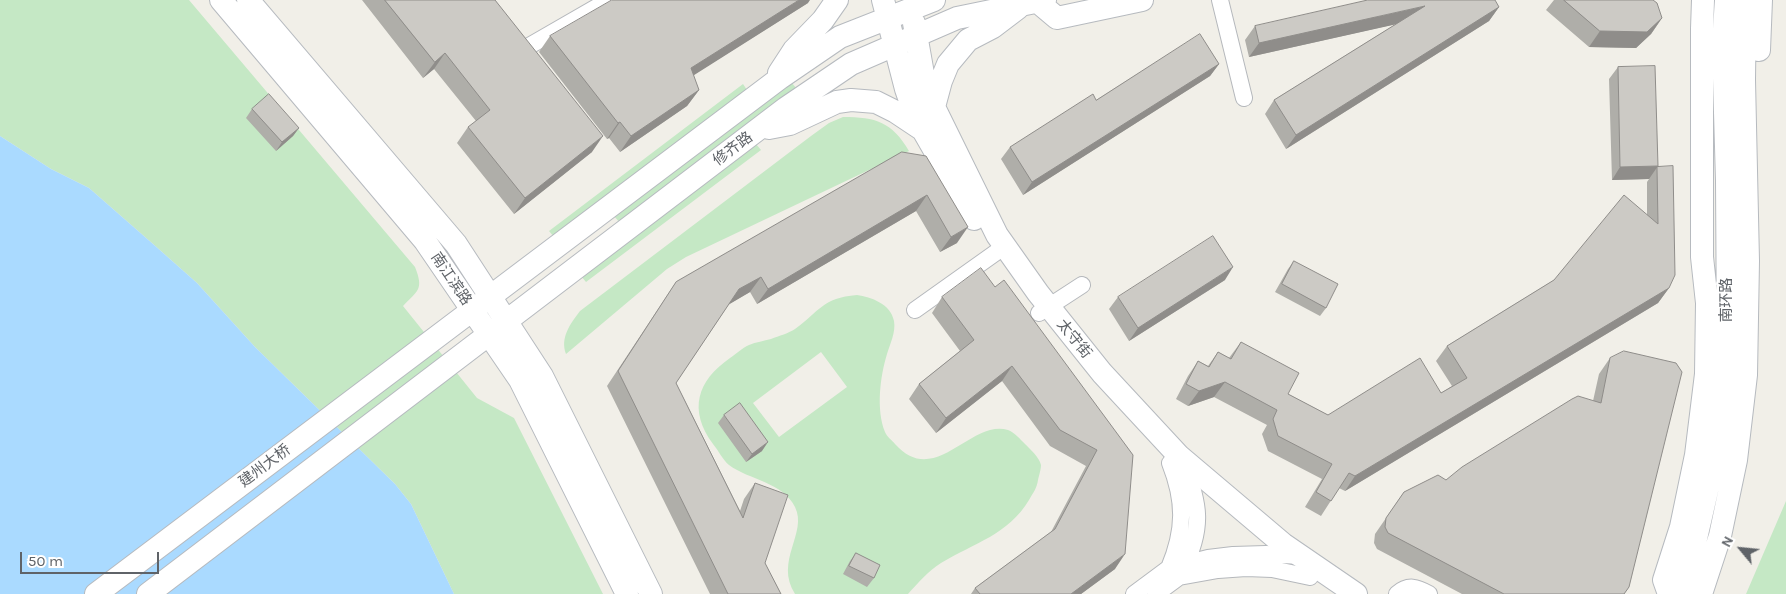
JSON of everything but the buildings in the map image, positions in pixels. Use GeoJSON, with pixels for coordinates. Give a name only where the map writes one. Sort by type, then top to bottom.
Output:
{"type":"FeatureCollection","features":[{"type":"Feature","properties":{"kind":"main road","name":"南江滨路"},"geometry":{"type":"LineString","coordinates":[[221,0],[425,241],[490,336],[520,380],[627,594]]}},
{"type":"Feature","properties":{"kind":"main road","name":"南江滨路"},"geometry":{"type":"LineString","coordinates":[[248,0],[456,244],[542,376],[651,594]]}},
{"type":"Feature","properties":{"kind":"main road"},"geometry":{"type":"LineString","coordinates":[[773,83],[794,50],[824,20],[837,0]]}},
{"type":"Feature","properties":{"kind":"main road","name":"修齐路"},"geometry":{"type":"LineString","coordinates":[[434,339],[773,83],[885,9],[934,0]]}},
{"type":"Feature","properties":{"kind":"main road"},"geometry":{"type":"LineString","coordinates":[[934,107],[940,80],[948,64],[968,40],[1035,2],[1057,18],[1142,0]]}},
{"type":"Feature","properties":{"kind":"main road"},"geometry":{"type":"LineString","coordinates":[[1669,594],[1664,580],[1681,527],[1696,455],[1706,374],[1707,302],[1702,257],[1701,192],[1703,116],[1702,30],[1704,0]]}},
{"type":"Feature","properties":{"kind":"main road","name":"南环路"},"geometry":{"type":"LineString","coordinates":[[1679,594],[1691,560],[1714,456],[1728,341],[1727,181],[1723,44],[1726,0]]}},
{"type":"Feature","properties":{"kind":"main road","name":"南环路"},"geometry":{"type":"LineString","coordinates":[[1701,594],[1720,536],[1734,470],[1746,375],[1748,262],[1744,80],[1745,0]]}},
{"type":"Feature","properties":{"kind":"main road"},"geometry":{"type":"LineString","coordinates":[[1717,594],[1728,559],[1749,461],[1758,384],[1762,302],[1759,52],[1761,0]]}},
{"type":"Feature","properties":{"kind":"main road","name":"修齐路"},"geometry":{"type":"LineString","coordinates":[[148,594],[490,336],[756,131],[851,64],[957,18],[1035,2]]}},
{"type":"Feature","properties":{"kind":"main road","name":"太守街"},"geometry":{"type":"LineString","coordinates":[[910,5],[923,74],[934,107],[993,227],[1000,249]]}},
{"type":"Feature","properties":{"kind":"main road","name":"太守街"},"geometry":{"type":"LineString","coordinates":[[885,9],[906,89],[923,130],[984,237],[1000,249],[1093,380],[1176,461],[1282,544],[1336,594]]}},
{"type":"Feature","properties":{"kind":"main road"},"geometry":{"type":"LineString","coordinates":[[756,131],[790,124],[837,102],[852,100],[876,102],[896,112],[923,130]]}},
{"type":"Feature","properties":{"kind":"main road","name":"建州大桥"},"geometry":{"type":"LineString","coordinates":[[96,594],[434,339]]}},
{"type":"Feature","properties":{"kind":"main road","name":"太守街"},"geometry":{"type":"LineString","coordinates":[[1176,461],[1191,481],[1277,555],[1305,566],[1356,594]]}},
{"type":"Feature","properties":{"kind":"street"},"geometry":{"type":"LineString","coordinates":[[524,49],[609,0]]}},
{"type":"Feature","properties":{"kind":"street"},"geometry":{"type":"LineString","coordinates":[[1220,0],[1244,98]]}},
{"type":"Feature","properties":{"kind":"street"},"geometry":{"type":"LineString","coordinates":[[512,35],[535,64]]}},
{"type":"Feature","properties":{"kind":"street"},"geometry":{"type":"LineString","coordinates":[[915,310],[1000,249]]}},
{"type":"Feature","properties":{"kind":"street"},"geometry":{"type":"LineString","coordinates":[[1044,310],[1082,285]]}},
{"type":"Feature","properties":{"kind":"street"},"geometry":{"type":"LineString","coordinates":[[1176,461],[1182,508],[1181,533],[1176,550],[1178,570]]}},
{"type":"Feature","properties":{"kind":"street"},"geometry":{"type":"LineString","coordinates":[[1156,594],[1178,570],[1195,538],[1198,518],[1197,502],[1191,481]]}},
{"type":"Feature","properties":{"kind":"street"},"geometry":{"type":"LineString","coordinates":[[1134,594],[1178,570],[1233,555],[1277,555]]}},
{"type":"Feature","properties":{"kind":"street"},"geometry":{"type":"LineString","coordinates":[[1178,570],[1272,569],[1305,566]]}},
{"type":"Feature","properties":{"kind":"street"},"geometry":{"type":"LineString","coordinates":[[1397,594],[1402,589],[1412,586],[1429,594]]}},
{"type":"Feature","properties":{"kind":"green space"},"geometry":{"type":"Polygon","coordinates":[[[0,0],[189,0],[415,267],[419,281],[418,289],[403,306],[477,398],[514,418],[603,594],[454,594],[411,504],[395,484],[255,347],[197,283],[89,188],[51,169],[0,136],[0,0]]]}},
{"type":"Feature","properties":{"kind":"green space"},"geometry":{"type":"Polygon","coordinates":[[[791,82],[797,89],[620,223],[614,216],[791,82]]]}},
{"type":"Feature","properties":{"kind":"green space"},"geometry":{"type":"Polygon","coordinates":[[[743,84],[747,90],[554,237],[549,231],[743,84]]]}},
{"type":"Feature","properties":{"kind":"green space"},"geometry":{"type":"Polygon","coordinates":[[[843,117],[865,118],[882,123],[896,133],[909,151],[686,257],[667,269],[566,354],[564,348],[565,337],[580,311],[811,136],[829,123],[843,117]]]}},
{"type":"Feature","properties":{"kind":"green space"},"geometry":{"type":"Polygon","coordinates":[[[756,144],[761,150],[586,282],[581,276],[756,144]]]}},
{"type":"Feature","properties":{"kind":"green space"},"geometry":{"type":"Polygon","coordinates":[[[857,295],[880,302],[892,315],[894,329],[882,373],[880,404],[885,432],[895,444],[910,456],[924,459],[952,450],[980,434],[994,429],[1008,430],[1013,432],[1032,451],[1041,465],[1035,490],[1021,512],[1011,522],[990,537],[936,566],[908,594],[795,594],[788,570],[789,559],[798,527],[795,507],[782,492],[729,465],[713,444],[700,419],[700,397],[704,386],[719,367],[746,346],[790,332],[822,306],[845,297],[857,295]],[[821,352],[753,403],[779,437],[847,387],[821,352]]]}},
{"type":"Feature","properties":{"kind":"green space"},"geometry":{"type":"Polygon","coordinates":[[[1786,501],[1786,594],[1746,594],[1786,501]]]}},
{"type":"Feature","properties":{"kind":"water"},"geometry":{"type":"Polygon","coordinates":[[[0,136],[51,169],[89,188],[197,283],[255,347],[395,484],[411,504],[454,594],[0,594],[0,136]]]}}]}
